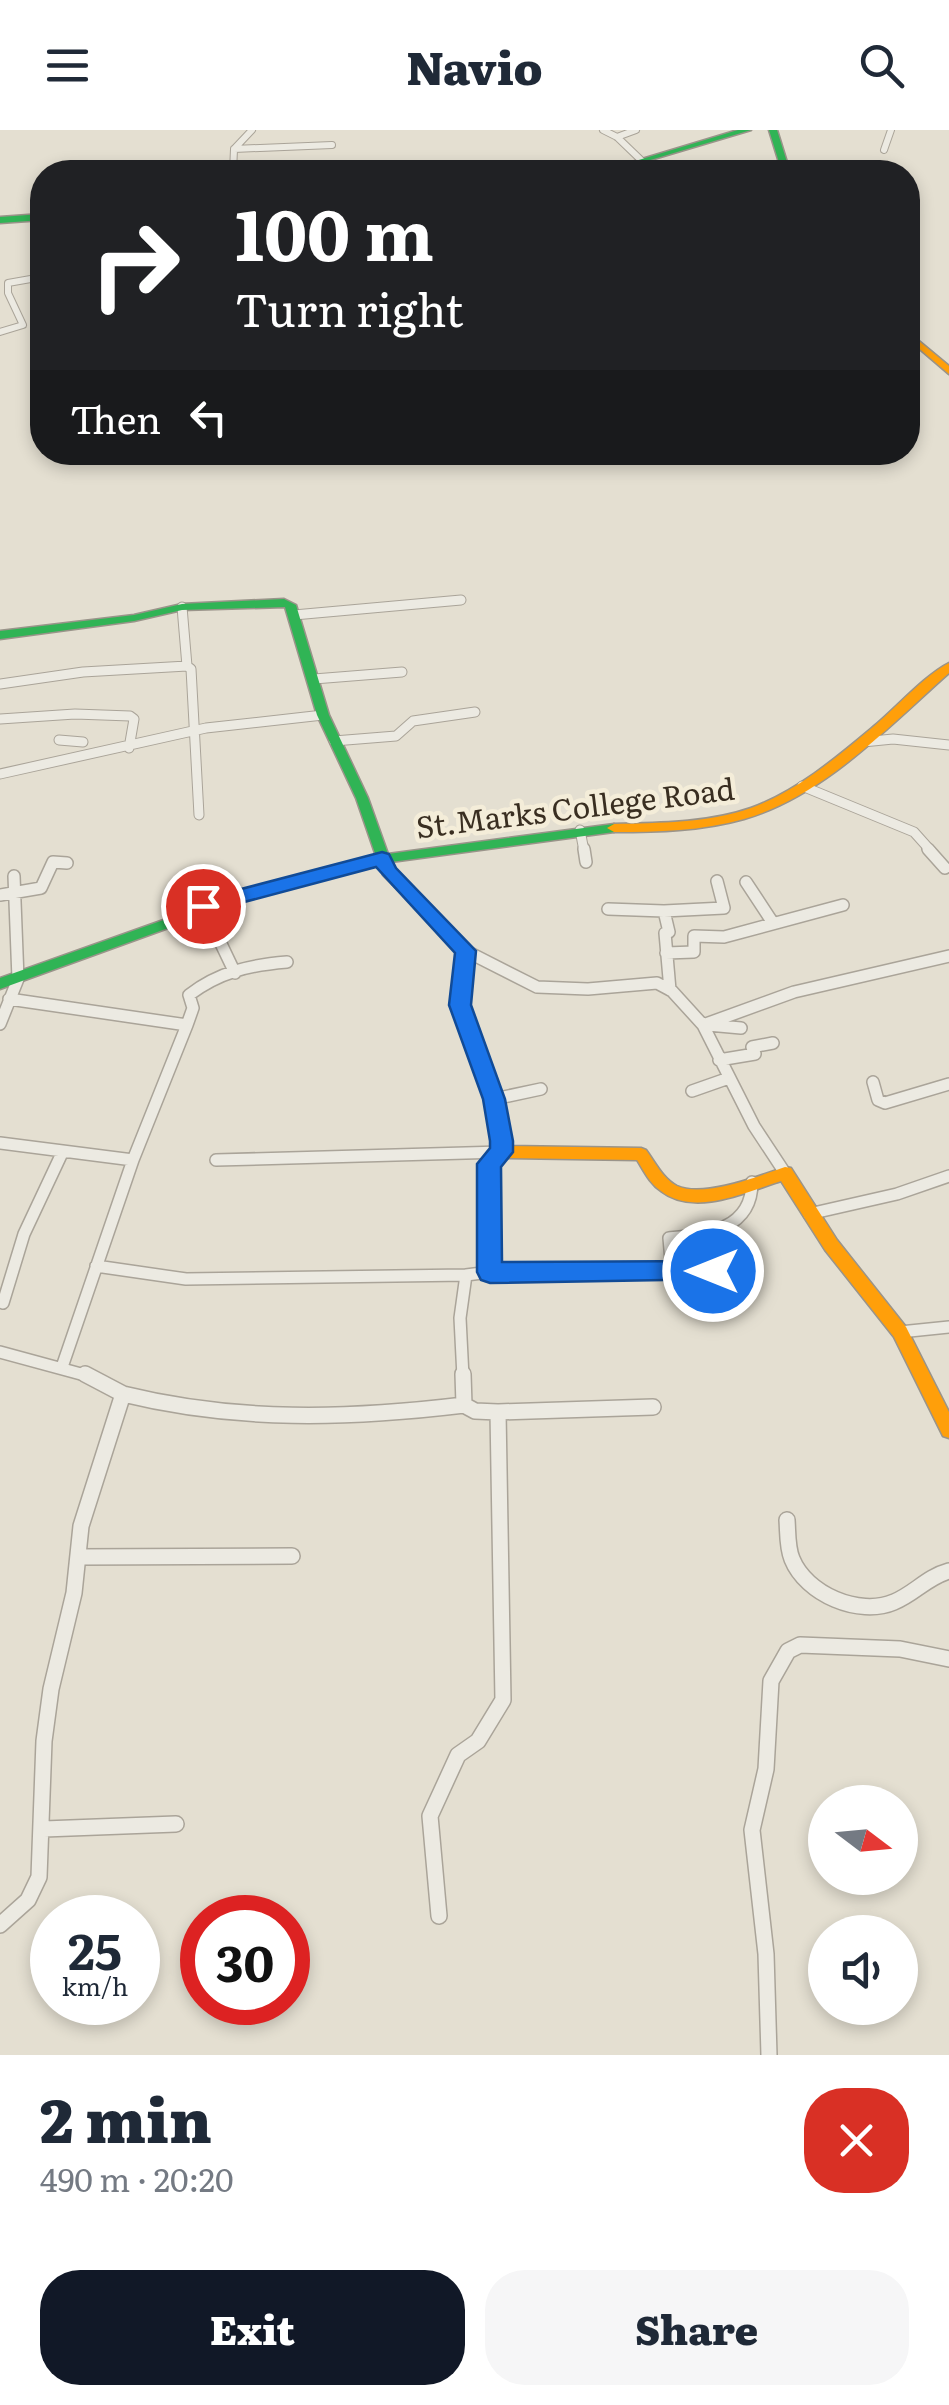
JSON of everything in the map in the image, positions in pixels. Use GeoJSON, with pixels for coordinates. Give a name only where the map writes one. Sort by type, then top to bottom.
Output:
{"type":"FeatureCollection","features":[{"type":"Feature","properties":{"kind":"main road"},"geometry":{"type":"LineString","coordinates":[[650,160],[746,130]]}},
{"type":"Feature","properties":{"kind":"main road"},"geometry":{"type":"LineString","coordinates":[[772,130],[782,160]]}},
{"type":"Feature","properties":{"kind":"main road"},"geometry":{"type":"LineString","coordinates":[[0,220],[30,218]]}},
{"type":"Feature","properties":{"kind":"main road"},"geometry":{"type":"LineString","coordinates":[[920,345],[949,370]]}},
{"type":"Feature","properties":{"kind":"main road"},"geometry":{"type":"LineString","coordinates":[[0,635],[144,616],[182,607],[284,602],[294,615],[324,715],[362,798],[388,872],[466,951],[460,1005],[494,1099],[501,1152],[641,1154],[671,1191],[686,1195],[785,1173],[809,1214],[900,1332],[949,1430]]}},
{"type":"Feature","properties":{"kind":"main road","name":"St.Marks College Road"},"geometry":{"type":"LineString","coordinates":[[0,984],[177,920],[203,906],[382,859],[580,830],[691,826],[760,810],[802,786],[863,742],[949,667]]}},
{"type":"Feature","properties":{"kind":"street"},"geometry":{"type":"LineString","coordinates":[[234,160],[234,150],[252,130]]}},
{"type":"Feature","properties":{"kind":"street"},"geometry":{"type":"LineString","coordinates":[[602,130],[617,137],[642,160]]}},
{"type":"Feature","properties":{"kind":"street"},"geometry":{"type":"LineString","coordinates":[[617,137],[636,130]]}},
{"type":"Feature","properties":{"kind":"street"},"geometry":{"type":"LineString","coordinates":[[884,150],[891,130]]}},
{"type":"Feature","properties":{"kind":"street"},"geometry":{"type":"LineString","coordinates":[[234,150],[332,145]]}},
{"type":"Feature","properties":{"kind":"street"},"geometry":{"type":"LineString","coordinates":[[0,332],[23,325],[8,294],[8,283],[30,278]]}},
{"type":"Feature","properties":{"kind":"street"},"geometry":{"type":"LineString","coordinates":[[294,615],[461,600]]}},
{"type":"Feature","properties":{"kind":"street"},"geometry":{"type":"LineString","coordinates":[[182,607],[187,666],[191,669],[199,815]]}},
{"type":"Feature","properties":{"kind":"street"},"geometry":{"type":"LineString","coordinates":[[0,684],[84,672],[187,666]]}},
{"type":"Feature","properties":{"kind":"street"},"geometry":{"type":"LineString","coordinates":[[314,678],[402,672]]}},
{"type":"Feature","properties":{"kind":"street"},"geometry":{"type":"LineString","coordinates":[[334,741],[396,736],[413,721],[476,712]]}},
{"type":"Feature","properties":{"kind":"street"},"geometry":{"type":"LineString","coordinates":[[0,719],[75,714],[130,716],[134,719],[129,748]]}},
{"type":"Feature","properties":{"kind":"street"},"geometry":{"type":"LineString","coordinates":[[0,774],[263,719],[324,715]]}},
{"type":"Feature","properties":{"kind":"street"},"geometry":{"type":"LineString","coordinates":[[863,742],[893,738],[949,744]]}},
{"type":"Feature","properties":{"kind":"street"},"geometry":{"type":"LineString","coordinates":[[59,740],[83,742]]}},
{"type":"Feature","properties":{"kind":"street"},"geometry":{"type":"LineString","coordinates":[[802,786],[914,832],[946,868]]}},
{"type":"Feature","properties":{"kind":"street"},"geometry":{"type":"LineString","coordinates":[[580,830],[586,862]]}},
{"type":"Feature","properties":{"kind":"street"},"geometry":{"type":"LineString","coordinates":[[0,895],[41,888],[53,862],[67,864]]}},
{"type":"Feature","properties":{"kind":"street"},"geometry":{"type":"LineString","coordinates":[[0,1024],[18,979],[14,876]]}},
{"type":"Feature","properties":{"kind":"street"},"geometry":{"type":"LineString","coordinates":[[608,909],[724,908],[717,881]]}},
{"type":"Feature","properties":{"kind":"street"},"geometry":{"type":"LineString","coordinates":[[746,882],[774,922]]}},
{"type":"Feature","properties":{"kind":"street"},"geometry":{"type":"LineString","coordinates":[[666,952],[694,952],[694,936],[724,937],[843,905]]}},
{"type":"Feature","properties":{"kind":"street"},"geometry":{"type":"LineString","coordinates":[[203,906],[234,970]]}},
{"type":"Feature","properties":{"kind":"street"},"geometry":{"type":"LineString","coordinates":[[664,911],[669,932],[664,933],[670,990]]}},
{"type":"Feature","properties":{"kind":"street"},"geometry":{"type":"LineString","coordinates":[[466,951],[538,987],[588,989],[658,984],[670,990],[704,1025],[719,1060],[785,1173]]}},
{"type":"Feature","properties":{"kind":"street"},"geometry":{"type":"LineString","coordinates":[[704,1025],[743,1007],[837,978],[948,959]]}},
{"type":"Feature","properties":{"kind":"street"},"geometry":{"type":"LineString","coordinates":[[62,1367],[133,1160],[193,1008],[189,995],[234,970],[287,962]]}},
{"type":"Feature","properties":{"kind":"street"},"geometry":{"type":"LineString","coordinates":[[10,999],[187,1024]]}},
{"type":"Feature","properties":{"kind":"street"},"geometry":{"type":"LineString","coordinates":[[704,1025],[740,1028]]}},
{"type":"Feature","properties":{"kind":"street"},"geometry":{"type":"LineString","coordinates":[[719,1060],[756,1054],[752,1047],[774,1043]]}},
{"type":"Feature","properties":{"kind":"street"},"geometry":{"type":"LineString","coordinates":[[692,1091],[729,1078]]}},
{"type":"Feature","properties":{"kind":"street"},"geometry":{"type":"LineString","coordinates":[[873,1082],[878,1100],[885,1102],[949,1084]]}},
{"type":"Feature","properties":{"kind":"street"},"geometry":{"type":"LineString","coordinates":[[494,1099],[541,1090]]}},
{"type":"Feature","properties":{"kind":"street"},"geometry":{"type":"LineString","coordinates":[[0,1142],[133,1160]]}},
{"type":"Feature","properties":{"kind":"street"},"geometry":{"type":"LineString","coordinates":[[3,1304],[24,1234],[64,1151]]}},
{"type":"Feature","properties":{"kind":"street"},"geometry":{"type":"LineString","coordinates":[[216,1160],[501,1152]]}},
{"type":"Feature","properties":{"kind":"street"},"geometry":{"type":"LineString","coordinates":[[490,1272],[489,1164],[501,1152]]}},
{"type":"Feature","properties":{"kind":"street"},"geometry":{"type":"LineString","coordinates":[[809,1214],[911,1190],[949,1176]]}},
{"type":"Feature","properties":{"kind":"street"},"geometry":{"type":"LineString","coordinates":[[672,1272],[668,1238],[722,1231],[746,1216],[754,1196],[752,1182]]}},
{"type":"Feature","properties":{"kind":"street"},"geometry":{"type":"LineString","coordinates":[[707,1299],[722,1231]]}},
{"type":"Feature","properties":{"kind":"street"},"geometry":{"type":"LineString","coordinates":[[96,1266],[186,1279],[713,1271]]}},
{"type":"Feature","properties":{"kind":"street"},"geometry":{"type":"LineString","coordinates":[[464,1405],[460,1318],[466,1275]]}},
{"type":"Feature","properties":{"kind":"street"},"geometry":{"type":"LineString","coordinates":[[900,1332],[949,1327]]}},
{"type":"Feature","properties":{"kind":"street"},"geometry":{"type":"LineString","coordinates":[[0,1352],[89,1375],[123,1394],[169,1408],[222,1415],[394,1413],[464,1405],[475,1411],[498,1412],[654,1406]]}},
{"type":"Feature","properties":{"kind":"street"},"geometry":{"type":"LineString","coordinates":[[0,1925],[28,1900],[39,1877],[44,1829],[44,1741],[88,1498],[123,1394]]}},
{"type":"Feature","properties":{"kind":"street"},"geometry":{"type":"LineString","coordinates":[[439,1916],[430,1816],[458,1755],[478,1741],[503,1700],[498,1412]]}},
{"type":"Feature","properties":{"kind":"street"},"geometry":{"type":"LineString","coordinates":[[786,1520],[790,1557],[800,1575],[828,1596],[856,1606],[886,1605],[912,1594],[930,1576],[949,1571]]}},
{"type":"Feature","properties":{"kind":"street"},"geometry":{"type":"LineString","coordinates":[[78,1558],[292,1556]]}},
{"type":"Feature","properties":{"kind":"street"},"geometry":{"type":"LineString","coordinates":[[769,2055],[766,1954],[752,1830],[766,1769],[770,1680],[788,1651],[800,1644],[900,1650],[949,1659]]}},
{"type":"Feature","properties":{"kind":"street"},"geometry":{"type":"LineString","coordinates":[[44,1829],[176,1824]]}},
{"type":"Feature","properties":{"kind":"traffic: fast"},"geometry":{"type":"LineString","coordinates":[[644,160],[747,130]]}},
{"type":"Feature","properties":{"kind":"traffic: fast"},"geometry":{"type":"LineString","coordinates":[[773,130],[782,160]]}},
{"type":"Feature","properties":{"kind":"traffic: fast"},"geometry":{"type":"LineString","coordinates":[[0,220],[30,218]]}},
{"type":"Feature","properties":{"kind":"traffic: fast"},"geometry":{"type":"LineString","coordinates":[[0,635],[134,618],[182,607],[284,602],[290,605],[323,715],[362,798],[388,872],[466,951],[460,1005],[493,1097]]}},
{"type":"Feature","properties":{"kind":"traffic: fast"},"geometry":{"type":"LineString","coordinates":[[0,984],[177,920],[203,906],[382,859],[614,828]]}},
{"type":"Feature","properties":{"kind":"traffic: slow"},"geometry":{"type":"LineString","coordinates":[[920,346],[949,371]]}},
{"type":"Feature","properties":{"kind":"traffic: slow"},"geometry":{"type":"LineString","coordinates":[[614,828],[723,820],[782,799],[858,746],[949,667]]}},
{"type":"Feature","properties":{"kind":"traffic: slow"},"geometry":{"type":"LineString","coordinates":[[493,1097],[501,1152],[641,1154],[666,1187],[682,1194],[728,1191],[785,1173],[831,1245],[900,1332],[949,1430]]}},
{"type":"Feature","properties":{"kind":"route"},"geometry":{"type":"LineString","coordinates":[[203,906],[382,859],[388,872],[466,951],[460,1005],[494,1099],[502,1141],[501,1152],[489,1164],[490,1272],[602,1275],[713,1271]]}}]}
